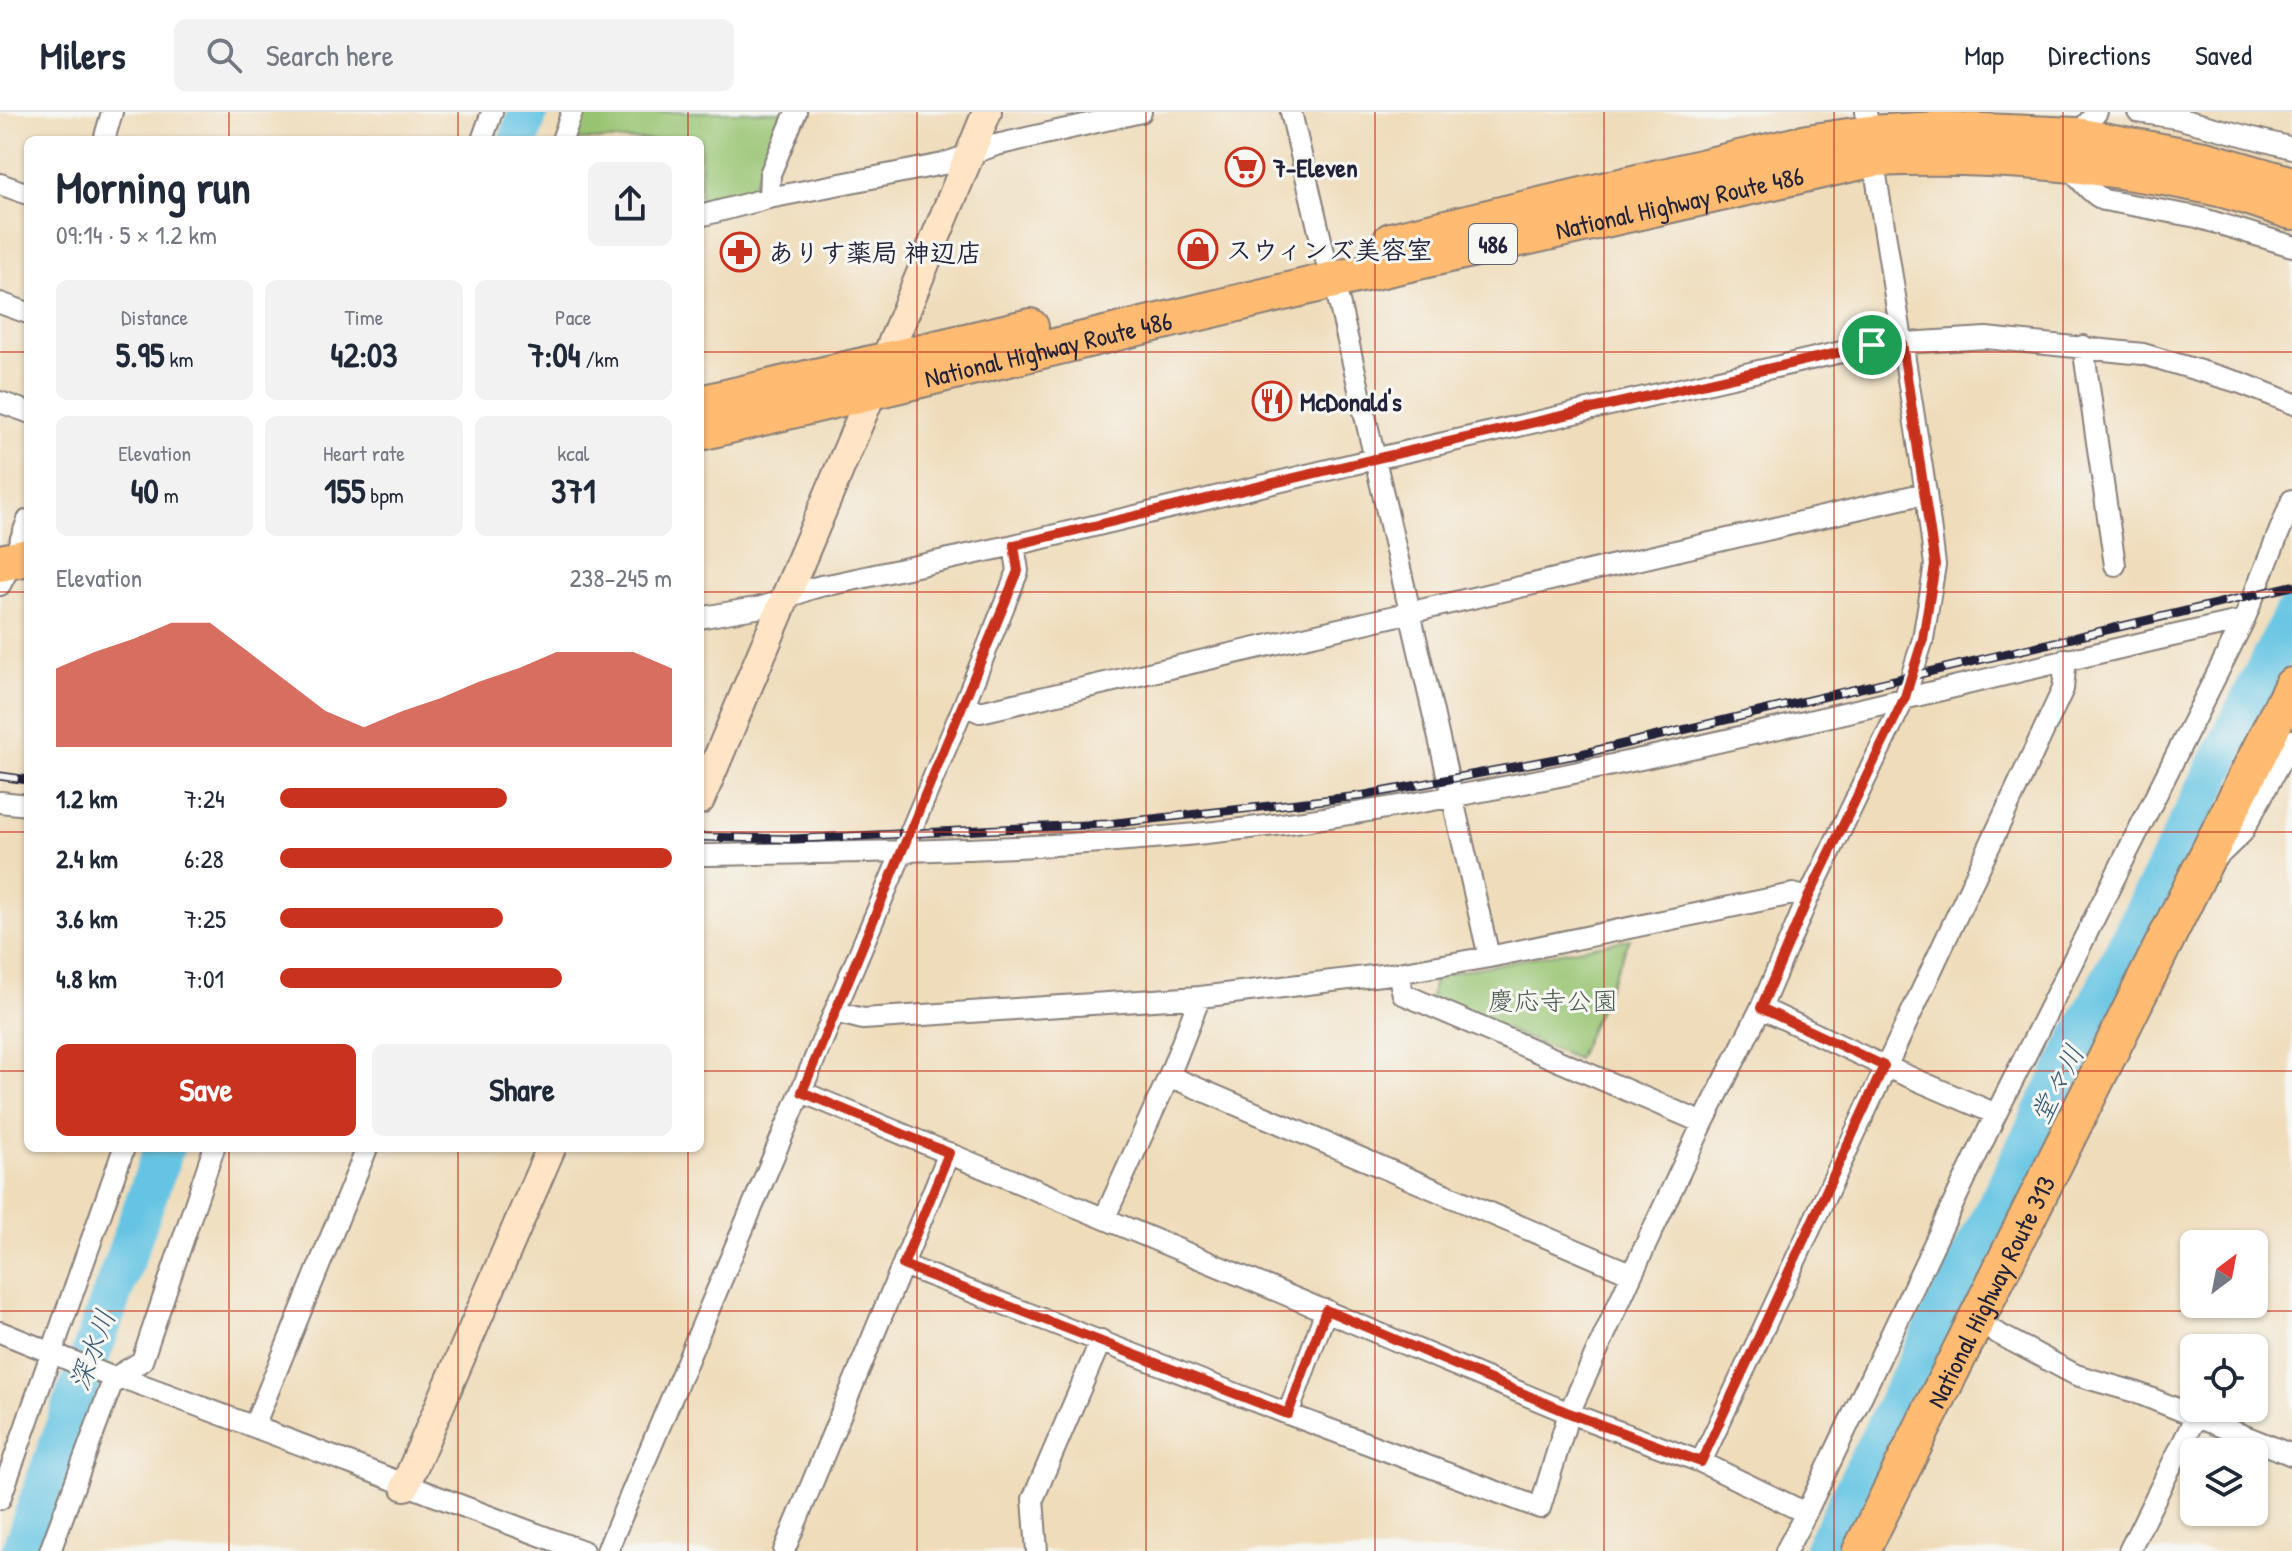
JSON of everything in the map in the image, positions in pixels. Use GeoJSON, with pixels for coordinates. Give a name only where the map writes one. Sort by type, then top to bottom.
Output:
{"type":"FeatureCollection","features":[{"type":"Feature","properties":{"kind":"highway","name":"National Highway Route 486"},"geometry":{"type":"LineString","coordinates":[[704,409],[879,376],[1330,268],[1807,143],[1870,134],[1937,130],[2079,137],[2209,161],[2292,185]]}},
{"type":"Feature","properties":{"kind":"highway","name":"National Highway Route 486"},"geometry":{"type":"LineString","coordinates":[[2079,137],[2212,186],[2292,211]]}},
{"type":"Feature","properties":{"kind":"highway","name":"National Highway Route 313"},"geometry":{"type":"LineString","coordinates":[[1861,1551],[2292,686]]}},
{"type":"Feature","properties":{"kind":"street"},"geometry":{"type":"LineString","coordinates":[[105,136],[112,112]]}},
{"type":"Feature","properties":{"kind":"street"},"geometry":{"type":"LineString","coordinates":[[483,136],[492,112]]}},
{"type":"Feature","properties":{"kind":"street"},"geometry":{"type":"LineString","coordinates":[[563,136],[572,112]]}},
{"type":"Feature","properties":{"kind":"street"},"geometry":{"type":"LineString","coordinates":[[769,198],[770,174],[796,112]]}},
{"type":"Feature","properties":{"kind":"street"},"geometry":{"type":"LineString","coordinates":[[704,790],[987,112]]}},
{"type":"Feature","properties":{"kind":"street"},"geometry":{"type":"LineString","coordinates":[[704,215],[769,198],[943,164],[996,145],[1141,112]]}},
{"type":"Feature","properties":{"kind":"street"},"geometry":{"type":"LineString","coordinates":[[1291,112],[1411,613],[1489,957]]}},
{"type":"Feature","properties":{"kind":"street"},"geometry":{"type":"LineString","coordinates":[[2138,112],[2176,118],[2292,148]]}},
{"type":"Feature","properties":{"kind":"street"},"geometry":{"type":"LineString","coordinates":[[903,1265],[1540,1508],[1569,1413],[1703,1123],[1761,1008],[1808,898],[1905,697],[1923,639],[1935,565],[1870,134]]}},
{"type":"Feature","properties":{"kind":"street"},"geometry":{"type":"LineString","coordinates":[[2079,137],[2085,183],[2091,194],[2104,200],[2197,217],[2292,246]]}},
{"type":"Feature","properties":{"kind":"street"},"geometry":{"type":"LineString","coordinates":[[0,184],[24,193]]}},
{"type":"Feature","properties":{"kind":"street"},"geometry":{"type":"LineString","coordinates":[[0,303],[24,312]]}},
{"type":"Feature","properties":{"kind":"street"},"geometry":{"type":"LineString","coordinates":[[704,617],[742,608],[757,608],[812,586],[1014,545],[1872,345],[1986,338],[2143,354],[2241,383],[2292,403]]}},
{"type":"Feature","properties":{"kind":"street"},"geometry":{"type":"LineString","coordinates":[[2083,346],[2115,565]]}},
{"type":"Feature","properties":{"kind":"street"},"geometry":{"type":"LineString","coordinates":[[0,402],[24,411]]}},
{"type":"Feature","properties":{"kind":"street"},"geometry":{"type":"LineString","coordinates":[[964,705],[980,712],[1926,493]]}},
{"type":"Feature","properties":{"kind":"street"},"geometry":{"type":"LineString","coordinates":[[1786,1551],[1996,1114],[2244,620],[2292,500]]}},
{"type":"Feature","properties":{"kind":"street"},"geometry":{"type":"LineString","coordinates":[[10,570],[24,531]]}},
{"type":"Feature","properties":{"kind":"street"},"geometry":{"type":"LineString","coordinates":[[607,1551],[964,705],[1018,571],[1014,545]]}},
{"type":"Feature","properties":{"kind":"street"},"geometry":{"type":"LineString","coordinates":[[704,855],[901,852],[1124,841],[1281,824],[1453,797],[1638,759],[2244,620]]}},
{"type":"Feature","properties":{"kind":"street"},"geometry":{"type":"LineString","coordinates":[[1701,1462],[2063,689],[2066,659]]}},
{"type":"Feature","properties":{"kind":"street"},"geometry":{"type":"LineString","coordinates":[[2196,877],[2242,833],[2292,740]]}},
{"type":"Feature","properties":{"kind":"street"},"geometry":{"type":"LineString","coordinates":[[0,802],[24,805]]}},
{"type":"Feature","properties":{"kind":"street"},"geometry":{"type":"LineString","coordinates":[[835,1012],[863,1019],[1200,997],[1398,973],[1793,894],[1808,898]]}},
{"type":"Feature","properties":{"kind":"street"},"geometry":{"type":"LineString","coordinates":[[1398,973],[1403,994],[1703,1123]]}},
{"type":"Feature","properties":{"kind":"street"},"geometry":{"type":"LineString","coordinates":[[1105,1217],[1169,1076],[1200,997]]}},
{"type":"Feature","properties":{"kind":"street"},"geometry":{"type":"LineString","coordinates":[[1761,1008],[1996,1114]]}},
{"type":"Feature","properties":{"kind":"street"},"geometry":{"type":"LineString","coordinates":[[1169,1076],[1632,1274]]}},
{"type":"Feature","properties":{"kind":"street"},"geometry":{"type":"LineString","coordinates":[[802,1092],[1569,1413],[1701,1462],[1806,1513]]}},
{"type":"Feature","properties":{"kind":"street"},"geometry":{"type":"LineString","coordinates":[[0,1499],[123,1152]]}},
{"type":"Feature","properties":{"kind":"street"},"geometry":{"type":"LineString","coordinates":[[50,1551],[114,1378],[142,1361],[213,1152]]}},
{"type":"Feature","properties":{"kind":"street"},"geometry":{"type":"LineString","coordinates":[[254,1426],[365,1152]]}},
{"type":"Feature","properties":{"kind":"street"},"geometry":{"type":"LineString","coordinates":[[405,1486],[549,1152]]}},
{"type":"Feature","properties":{"kind":"street"},"geometry":{"type":"LineString","coordinates":[[784,1551],[949,1153]]}},
{"type":"Feature","properties":{"kind":"street"},"geometry":{"type":"LineString","coordinates":[[1288,1414],[1326,1310]]}},
{"type":"Feature","properties":{"kind":"street"},"geometry":{"type":"LineString","coordinates":[[1976,1322],[2076,1375],[2135,1392],[2180,1412]]}},
{"type":"Feature","properties":{"kind":"street"},"geometry":{"type":"LineString","coordinates":[[0,1332],[114,1378],[131,1381],[254,1426],[405,1486],[583,1551]]}},
{"type":"Feature","properties":{"kind":"street"},"geometry":{"type":"LineString","coordinates":[[1037,1551],[1033,1499],[1101,1340]]}},
{"type":"Feature","properties":{"kind":"street"},"geometry":{"type":"LineString","coordinates":[[2129,1551],[2193,1422]]}},
{"type":"Feature","properties":{"kind":"street"},"geometry":{"type":"LineString","coordinates":[[2205,1422],[2292,1455]]}},
{"type":"Feature","properties":{"kind":"green space"},"geometry":{"type":"Polygon","coordinates":[[[584,112],[784,112],[750,193],[704,205],[704,136],[575,136],[584,112]]]}},
{"type":"Feature","properties":{"kind":"green space","name":"慶応寺公園"},"geometry":{"type":"Polygon","coordinates":[[[1630,939],[1577,1059],[1431,999],[1434,976],[1630,939]]]}},
{"type":"Feature","properties":{"kind":"waterway","name":"深水川"},"geometry":{"type":"LineString","coordinates":[[520,136],[528,112]]}},
{"type":"Feature","properties":{"kind":"waterway","name":"堂々川"},"geometry":{"type":"LineString","coordinates":[[1823,1551],[2292,617]]}},
{"type":"Feature","properties":{"kind":"waterway","name":"深水川"},"geometry":{"type":"LineString","coordinates":[[21,1551],[163,1152]]}},
{"type":"Feature","properties":{"kind":"railway"},"geometry":{"type":"LineString","coordinates":[[704,837],[794,839],[1107,824],[1360,796],[1581,754],[2292,586]]}},
{"type":"Feature","properties":{"kind":"railway"},"geometry":{"type":"LineString","coordinates":[[0,776],[24,779]]}},
{"type":"Feature","properties":{"kind":"place","name":"7-Eleven"},"geometry":{"type":"Point","coordinates":[1245,167]}},
{"type":"Feature","properties":{"kind":"place","name":"スウィンズ美容室"},"geometry":{"type":"Point","coordinates":[1198,249]}},
{"type":"Feature","properties":{"kind":"place","name":"ありす薬局 神辺店"},"geometry":{"type":"Point","coordinates":[740,252]}},
{"type":"Feature","properties":{"kind":"place","name":"McDonald's"},"geometry":{"type":"Point","coordinates":[1272,401]}},
{"type":"Feature","properties":{"kind":"route"},"geometry":{"type":"LineString","coordinates":[[1902,343],[1935,565],[1923,639],[1905,697],[1808,898],[1761,1008],[1884,1066],[1701,1462],[1569,1413],[1326,1310],[1288,1414],[903,1265],[949,1153],[802,1092],[1018,571],[1014,545],[1872,345],[1902,343]]}}]}
